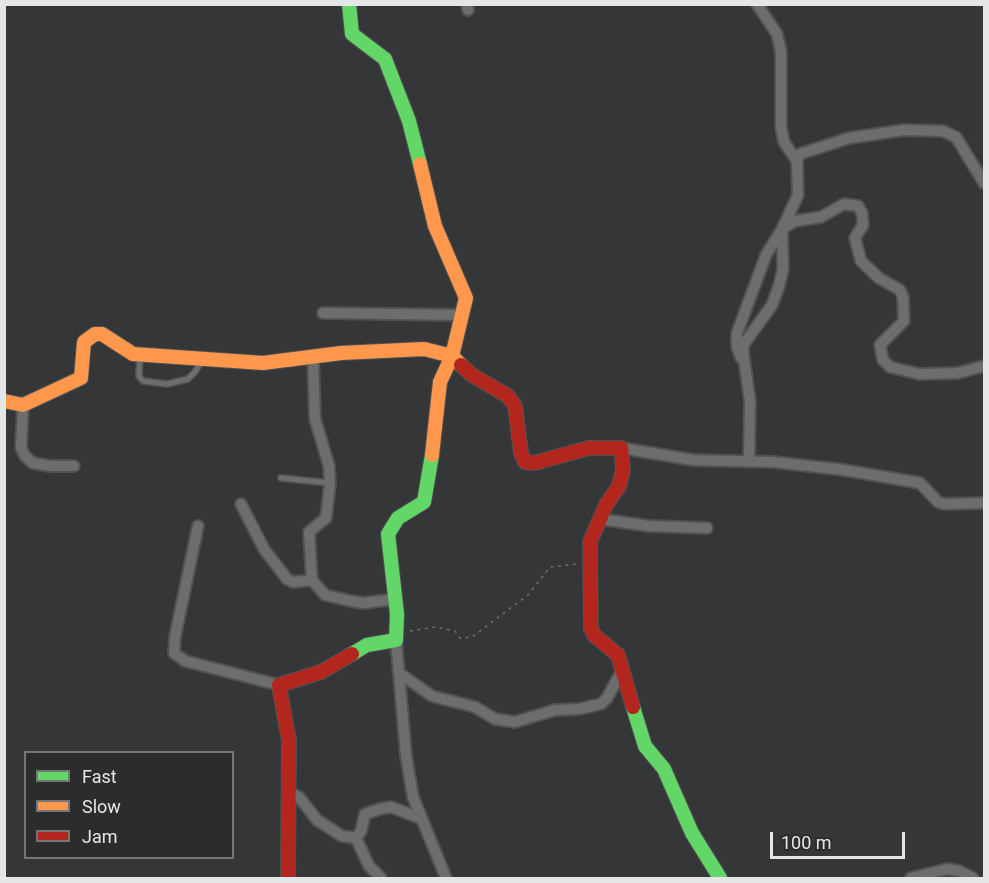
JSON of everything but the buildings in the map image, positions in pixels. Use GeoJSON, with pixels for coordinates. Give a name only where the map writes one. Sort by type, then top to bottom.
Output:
{"type":"FeatureCollection","features":[{"type":"Feature","properties":{"kind":"street"},"geometry":{"type":"LineString","coordinates":[[349,4],[352,34],[385,59],[407,114],[435,226],[464,292],[463,315],[452,356],[440,381],[437,425],[424,502],[398,518],[388,534],[396,599],[396,639],[406,755],[413,797],[446,879]]}},
{"type":"Feature","properties":{"kind":"street"},"geometry":{"type":"LineString","coordinates":[[743,362],[736,346],[736,333],[766,255],[782,229],[798,195],[797,161],[784,142],[781,127],[781,52],[777,34],[757,4]]}},
{"type":"Feature","properties":{"kind":"street"},"geometry":{"type":"LineString","coordinates":[[797,161],[804,151],[849,138],[904,130],[943,131],[956,137],[983,179]]}},
{"type":"Feature","properties":{"kind":"street"},"geometry":{"type":"LineString","coordinates":[[782,229],[795,221],[821,217],[844,204],[858,207],[864,220],[855,237],[861,261],[879,278],[900,290],[903,297],[904,321],[880,345],[883,360],[890,367],[919,375],[958,373],[984,366]]}},
{"type":"Feature","properties":{"kind":"street"},"geometry":{"type":"LineString","coordinates":[[749,462],[750,401],[743,362],[744,344],[762,323],[779,286],[783,269],[782,229]]}},
{"type":"Feature","properties":{"kind":"street"},"geometry":{"type":"LineString","coordinates":[[323,313],[463,315]]}},
{"type":"Feature","properties":{"kind":"street"},"geometry":{"type":"LineString","coordinates":[[4,401],[23,405],[81,378],[84,373],[82,351],[90,336],[102,334],[128,352],[140,355],[263,363],[312,356],[424,349],[452,356],[472,375],[508,396],[515,406],[521,453],[525,462],[534,463],[589,448],[621,448],[693,460],[844,470],[916,481],[944,504],[984,503]]}},
{"type":"Feature","properties":{"kind":"street"},"geometry":{"type":"LineString","coordinates":[[312,356],[315,419],[329,466],[330,483],[326,518],[309,532],[312,580],[325,595],[351,601],[363,603],[396,599]]}},
{"type":"Feature","properties":{"kind":"street"},"geometry":{"type":"LineString","coordinates":[[23,405],[21,448],[25,456],[33,463],[74,466]]}},
{"type":"Feature","properties":{"kind":"street"},"geometry":{"type":"LineString","coordinates":[[621,448],[622,470],[619,486],[599,519],[591,542],[589,564],[591,628],[594,635],[618,655],[645,746],[664,769],[692,833],[720,879]]}},
{"type":"Feature","properties":{"kind":"street"},"geometry":{"type":"LineString","coordinates":[[242,504],[264,549],[287,579],[293,582],[312,580]]}},
{"type":"Feature","properties":{"kind":"street"},"geometry":{"type":"LineString","coordinates":[[599,519],[649,526],[707,528]]}},
{"type":"Feature","properties":{"kind":"street"},"geometry":{"type":"LineString","coordinates":[[198,526],[175,637],[174,653],[185,661],[279,685],[321,672],[367,645],[396,639]]}},
{"type":"Feature","properties":{"kind":"street"},"geometry":{"type":"LineString","coordinates":[[399,673],[432,696],[475,707],[495,719],[515,722],[555,710],[593,707],[601,704],[607,698],[623,669]]}},
{"type":"Feature","properties":{"kind":"street"},"geometry":{"type":"LineString","coordinates":[[279,685],[289,741],[288,879]]}},
{"type":"Feature","properties":{"kind":"street"},"geometry":{"type":"LineString","coordinates":[[288,792],[299,797],[325,826],[342,836],[356,837]]}},
{"type":"Feature","properties":{"kind":"street"},"geometry":{"type":"LineString","coordinates":[[356,837],[361,831],[365,814],[380,809],[391,807],[420,818]]}},
{"type":"Feature","properties":{"kind":"street"},"geometry":{"type":"LineString","coordinates":[[356,837],[369,866],[381,879]]}},
{"type":"Feature","properties":{"kind":"street"},"geometry":{"type":"LineString","coordinates":[[911,879],[947,869],[959,871],[973,879]]}},
{"type":"Feature","properties":{"kind":"lane"},"geometry":{"type":"LineString","coordinates":[[140,355],[139,376],[142,381],[167,384],[188,379],[203,358]]}},
{"type":"Feature","properties":{"kind":"lane"},"geometry":{"type":"LineString","coordinates":[[281,478],[330,483]]}},
{"type":"Feature","properties":{"kind":"path"},"geometry":{"type":"LineString","coordinates":[[396,639],[417,628],[436,627],[455,631],[460,638],[472,637],[528,595],[543,572],[550,567],[557,564],[589,564]]}},
{"type":"Feature","properties":{"kind":"traffic: fast"},"geometry":{"type":"LineString","coordinates":[[349,4],[352,34],[385,59],[409,121],[420,164]]}},
{"type":"Feature","properties":{"kind":"traffic: fast"},"geometry":{"type":"LineString","coordinates":[[352,654],[367,645],[396,640],[397,614],[388,534],[398,518],[424,502],[432,455]]}},
{"type":"Feature","properties":{"kind":"traffic: fast"},"geometry":{"type":"LineString","coordinates":[[633,707],[645,746],[664,769],[692,833],[720,878]]}},
{"type":"Feature","properties":{"kind":"traffic: slow"},"geometry":{"type":"LineString","coordinates":[[420,164],[435,226],[466,298],[452,356],[440,382],[432,455]]}},
{"type":"Feature","properties":{"kind":"traffic: slow"},"geometry":{"type":"LineString","coordinates":[[4,401],[23,405],[81,378],[84,342],[95,334],[102,334],[133,354],[263,363],[341,353],[424,349],[452,356],[461,365]]}},
{"type":"Feature","properties":{"kind":"traffic: jam"},"geometry":{"type":"LineString","coordinates":[[461,365],[472,375],[508,396],[515,406],[521,453],[525,462],[534,463],[589,448],[621,448],[623,470],[619,486],[606,505],[590,542],[591,628],[594,635],[618,655],[633,707]]}},
{"type":"Feature","properties":{"kind":"traffic: jam"},"geometry":{"type":"LineString","coordinates":[[288,878],[289,741],[279,685],[321,672],[352,654]]}}]}
